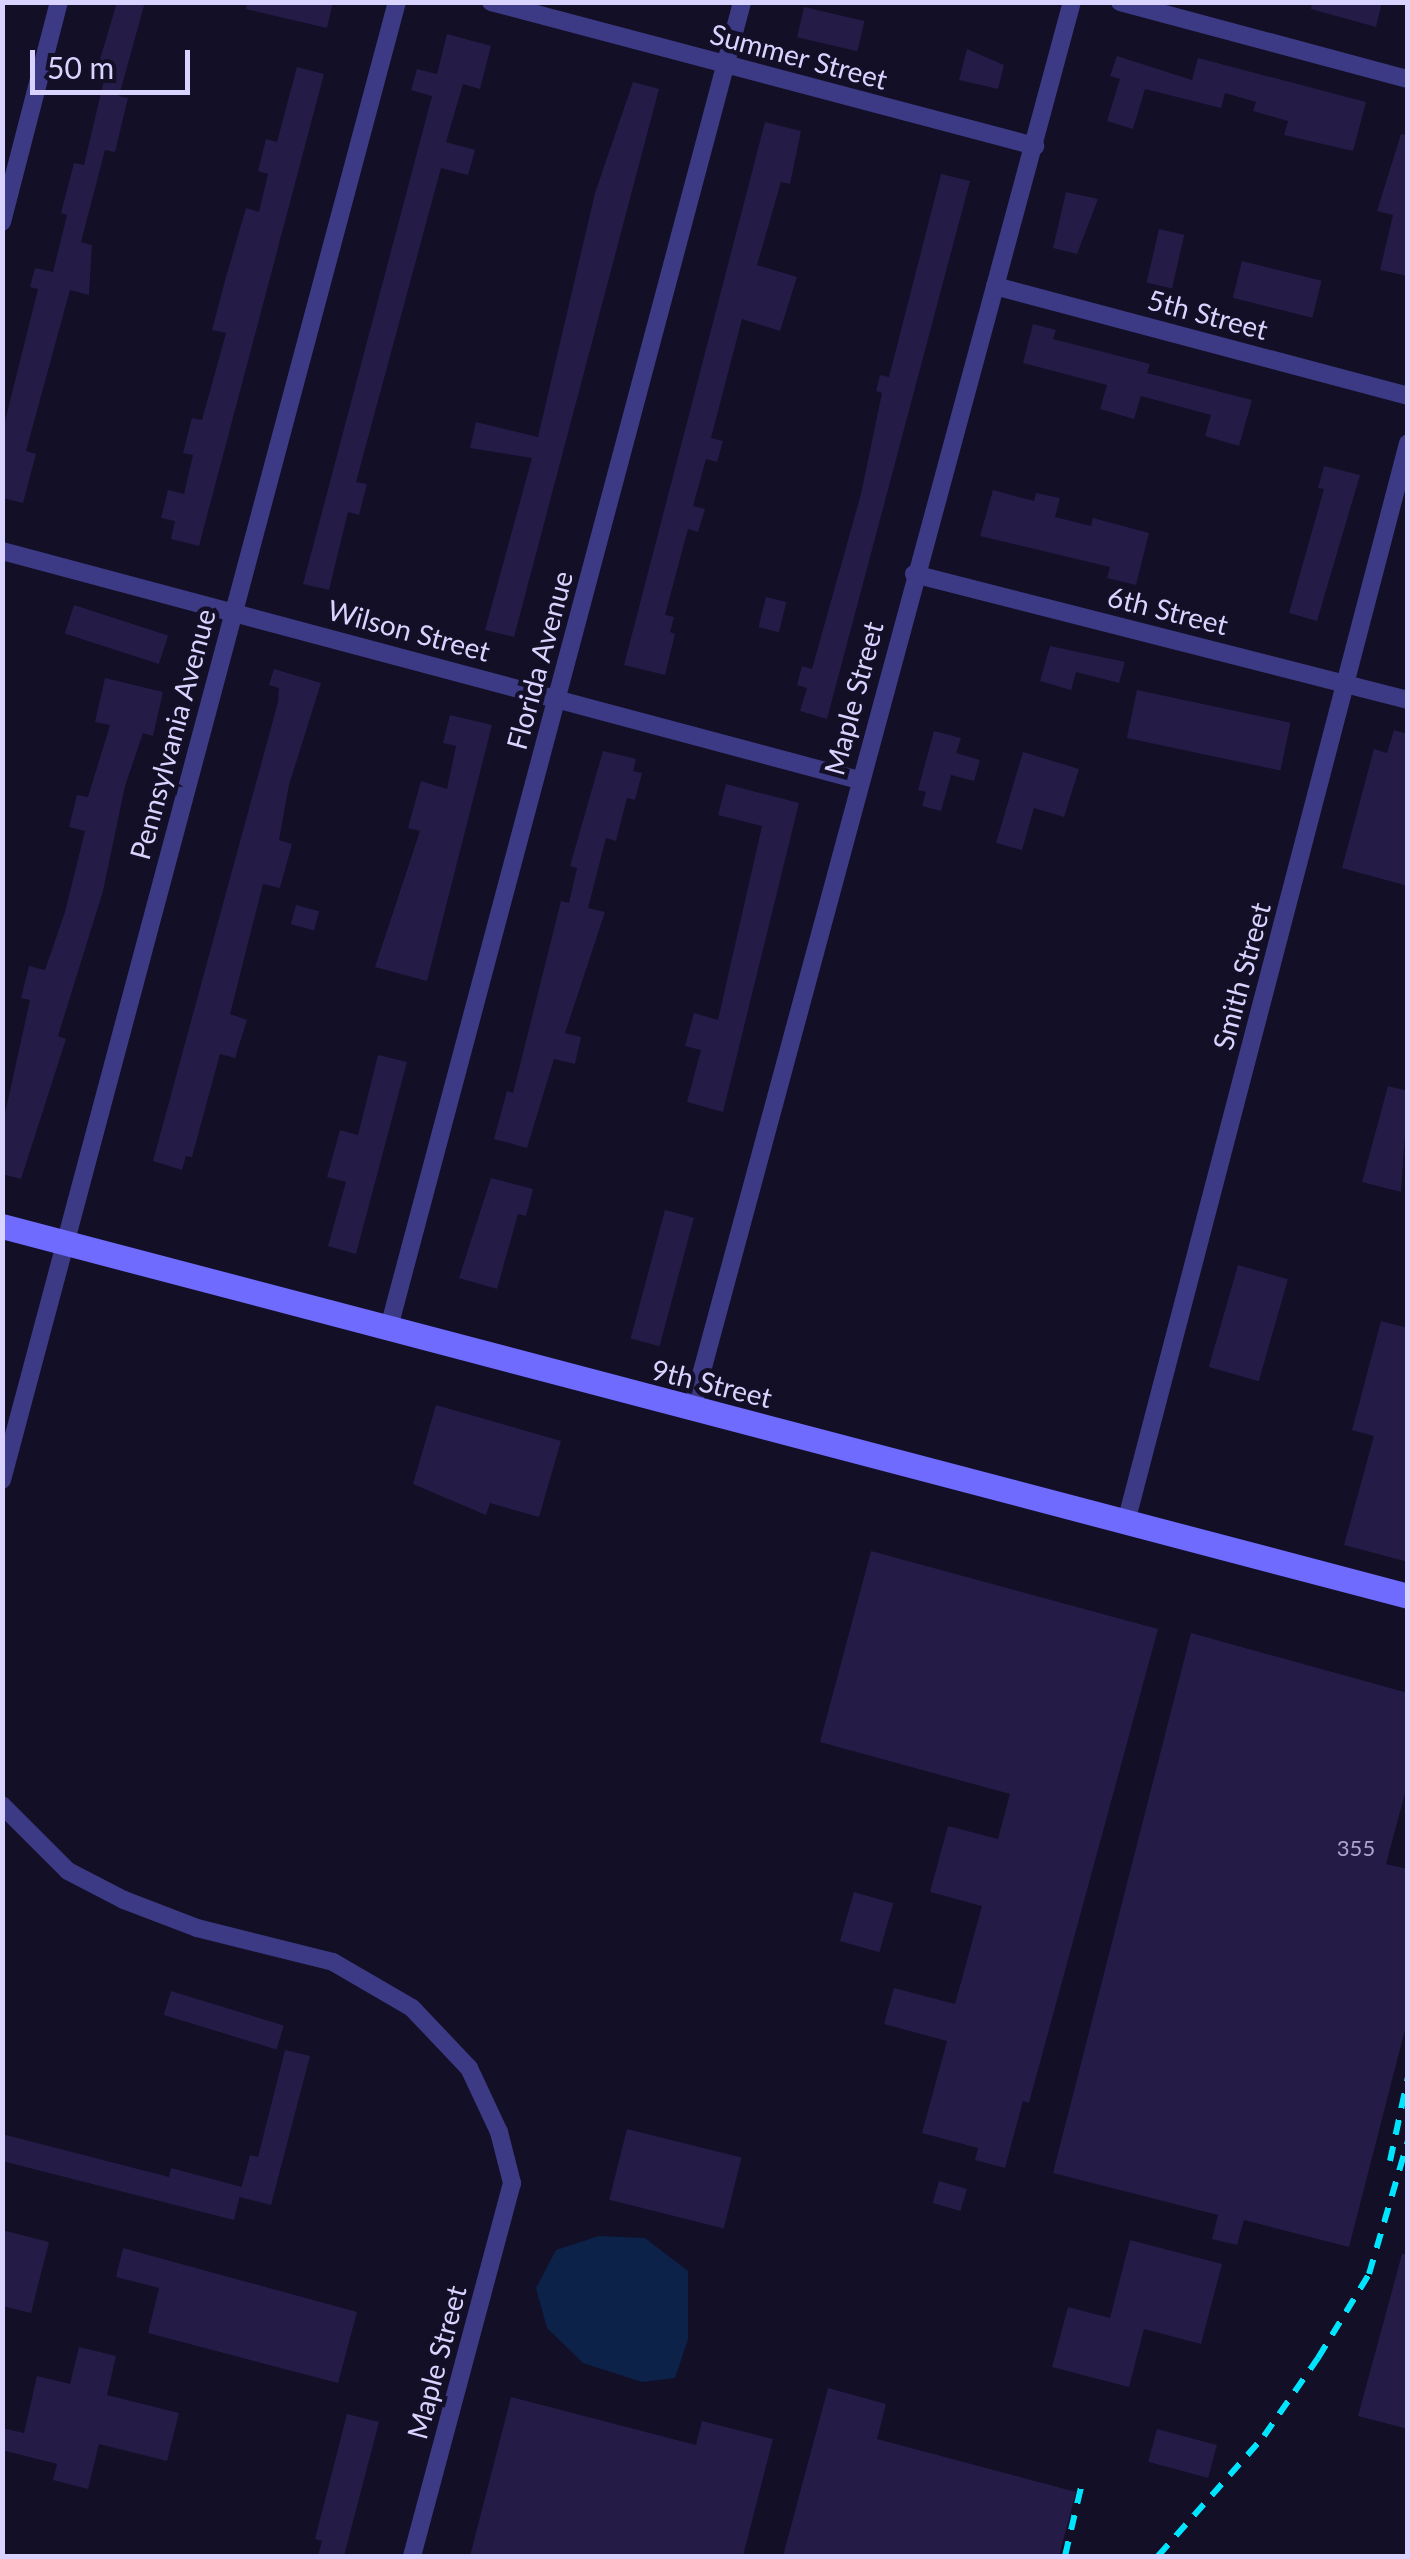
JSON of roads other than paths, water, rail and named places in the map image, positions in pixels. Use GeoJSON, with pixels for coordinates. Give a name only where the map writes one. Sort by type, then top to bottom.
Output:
{"type":"FeatureCollection","features":[{"type":"Feature","properties":{"kind":"street"},"geometry":{"type":"LineString","coordinates":[[2,222],[59,2]]}},
{"type":"Feature","properties":{"kind":"street","name":"Pennsylvania Avenue"},"geometry":{"type":"LineString","coordinates":[[2,1480],[397,2]]}},
{"type":"Feature","properties":{"kind":"street","name":"Summer Street"},"geometry":{"type":"LineString","coordinates":[[491,2],[1035,146]]}},
{"type":"Feature","properties":{"kind":"street","name":"Florida Avenue"},"geometry":{"type":"LineString","coordinates":[[388,1331],[742,2]]}},
{"type":"Feature","properties":{"kind":"street","name":"Maple Street"},"geometry":{"type":"LineString","coordinates":[[692,1408],[914,574],[1072,2]]}},
{"type":"Feature","properties":{"kind":"street"},"geometry":{"type":"LineString","coordinates":[[1120,2],[1408,79]]}},
{"type":"Feature","properties":{"kind":"street","name":"5th Street"},"geometry":{"type":"LineString","coordinates":[[995,286],[1408,396]]}},
{"type":"Feature","properties":{"kind":"street","name":"Smith Street"},"geometry":{"type":"LineString","coordinates":[[1126,1522],[1408,443]]}},
{"type":"Feature","properties":{"kind":"street","name":"Wilson Street"},"geometry":{"type":"LineString","coordinates":[[2,551],[859,780]]}},
{"type":"Feature","properties":{"kind":"street","name":"6th Street"},"geometry":{"type":"LineString","coordinates":[[914,574],[1408,700]]}},
{"type":"Feature","properties":{"kind":"street","name":"9th Street"},"geometry":{"type":"LineString","coordinates":[[2,1226],[388,1331],[1408,1596]]}},
{"type":"Feature","properties":{"kind":"street","name":"Maple Street"},"geometry":{"type":"LineString","coordinates":[[2,1805],[68,1871],[124,1900],[197,1928],[333,1962],[412,2008],[469,2068],[499,2132],[512,2183],[412,2556]]}},
{"type":"Feature","properties":{"kind":"water"},"geometry":{"type":"Polygon","coordinates":[[[599,2236],[645,2238],[688,2271],[688,2339],[675,2378],[642,2382],[583,2363],[547,2328],[536,2288],[556,2250],[599,2236]]]}},
{"type":"Feature","properties":{"kind":"railway"},"geometry":{"type":"LineString","coordinates":[[1390,2161],[1408,2077]]}},
{"type":"Feature","properties":{"kind":"railway"},"geometry":{"type":"LineString","coordinates":[[1158,2556],[1264,2436],[1369,2274],[1408,2141]]}},
{"type":"Feature","properties":{"kind":"railway"},"geometry":{"type":"LineString","coordinates":[[1065,2556],[1081,2487]]}}]}
